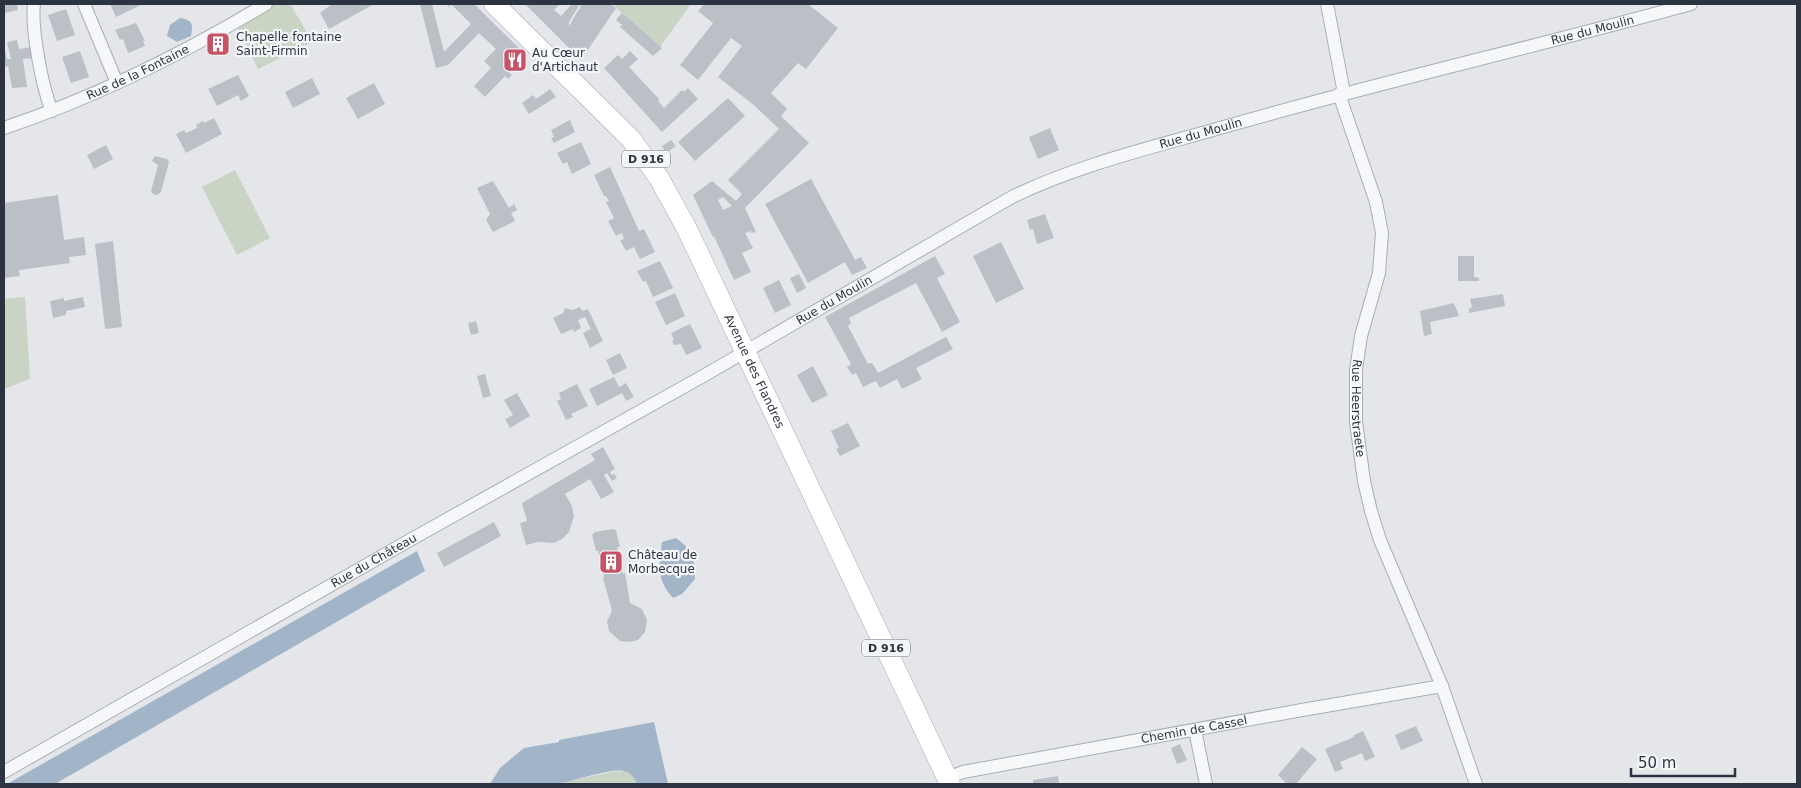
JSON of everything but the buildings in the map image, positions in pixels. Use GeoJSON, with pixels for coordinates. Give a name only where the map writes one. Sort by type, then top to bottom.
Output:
{"type":"FeatureCollection","features":[{"type":"Feature","properties":{"kind":"main road","name":"Avenue des Flandres"},"geometry":{"type":"LineString","coordinates":[[494,4],[614,121],[650,164],[680,214],[949,781]]}},
{"type":"Feature","properties":{"kind":"street"},"geometry":{"type":"LineString","coordinates":[[34,4],[34,33],[47,98],[52,110]]}},
{"type":"Feature","properties":{"kind":"street"},"geometry":{"type":"LineString","coordinates":[[84,4],[117,83]]}},
{"type":"Feature","properties":{"kind":"street","name":"Rue de la Fontaine"},"geometry":{"type":"LineString","coordinates":[[4,128],[117,83],[179,54],[245,9],[266,4]]}},
{"type":"Feature","properties":{"kind":"street","name":"Rue Heerstraete"},"geometry":{"type":"LineString","coordinates":[[1327,4],[1342,94],[1376,202],[1382,233],[1380,268],[1361,336],[1356,370],[1356,422],[1364,481],[1371,511],[1385,553],[1442,686],[1476,784]]}},
{"type":"Feature","properties":{"kind":"street","name":"Rue du Moulin"},"geometry":{"type":"LineString","coordinates":[[745,352],[1012,197],[1041,183],[1096,164],[1342,94],[1551,42],[1691,4]]}},
{"type":"Feature","properties":{"kind":"street","name":"Rue du Château"},"geometry":{"type":"LineString","coordinates":[[4,772],[410,540],[745,352]]}},
{"type":"Feature","properties":{"kind":"street","name":"Chemin de Cassel"},"geometry":{"type":"LineString","coordinates":[[949,781],[963,772],[1442,686]]}},
{"type":"Feature","properties":{"kind":"street"},"geometry":{"type":"LineString","coordinates":[[1195,730],[1206,784]]}},
{"type":"Feature","properties":{"kind":"green space"},"geometry":{"type":"Polygon","coordinates":[[[275,4],[290,4],[313,42],[258,69],[238,28],[275,4]]]}},
{"type":"Feature","properties":{"kind":"green space"},"geometry":{"type":"Polygon","coordinates":[[[612,4],[691,4],[660,47],[612,4]]]}},
{"type":"Feature","properties":{"kind":"green space"},"geometry":{"type":"Polygon","coordinates":[[[235,170],[270,238],[237,255],[202,187],[235,170]]]}},
{"type":"Feature","properties":{"kind":"green space"},"geometry":{"type":"Polygon","coordinates":[[[25,297],[30,379],[4,389],[4,299],[25,297]]]}},
{"type":"Feature","properties":{"kind":"green space"},"geometry":{"type":"Polygon","coordinates":[[[625,771],[635,779],[637,784],[553,784],[612,772],[625,771]]]}},
{"type":"Feature","properties":{"kind":"water"},"geometry":{"type":"Polygon","coordinates":[[[180,18],[190,21],[192,32],[191,36],[177,42],[167,36],[170,25],[180,18]]]}},
{"type":"Feature","properties":{"kind":"water"},"geometry":{"type":"Polygon","coordinates":[[[676,538],[692,555],[695,579],[682,594],[673,598],[661,578],[660,565],[662,542],[676,538]]]}},
{"type":"Feature","properties":{"kind":"water"},"geometry":{"type":"Polygon","coordinates":[[[417,551],[425,571],[55,784],[7,784],[417,551]]]}},
{"type":"Feature","properties":{"kind":"water"},"geometry":{"type":"Polygon","coordinates":[[[654,722],[668,784],[637,784],[629,773],[617,771],[552,784],[490,784],[500,768],[524,748],[654,722]]]}},
{"type":"Feature","properties":{"kind":"place","name":"Chapelle fontaine Saint-Firmin"},"geometry":{"type":"Point","coordinates":[218,44]}},
{"type":"Feature","properties":{"kind":"place","name":"Au Cœur d'Artichaut"},"geometry":{"type":"Point","coordinates":[515,60]}},
{"type":"Feature","properties":{"kind":"place","name":"Château de Morbecque"},"geometry":{"type":"Point","coordinates":[611,562]}}]}
